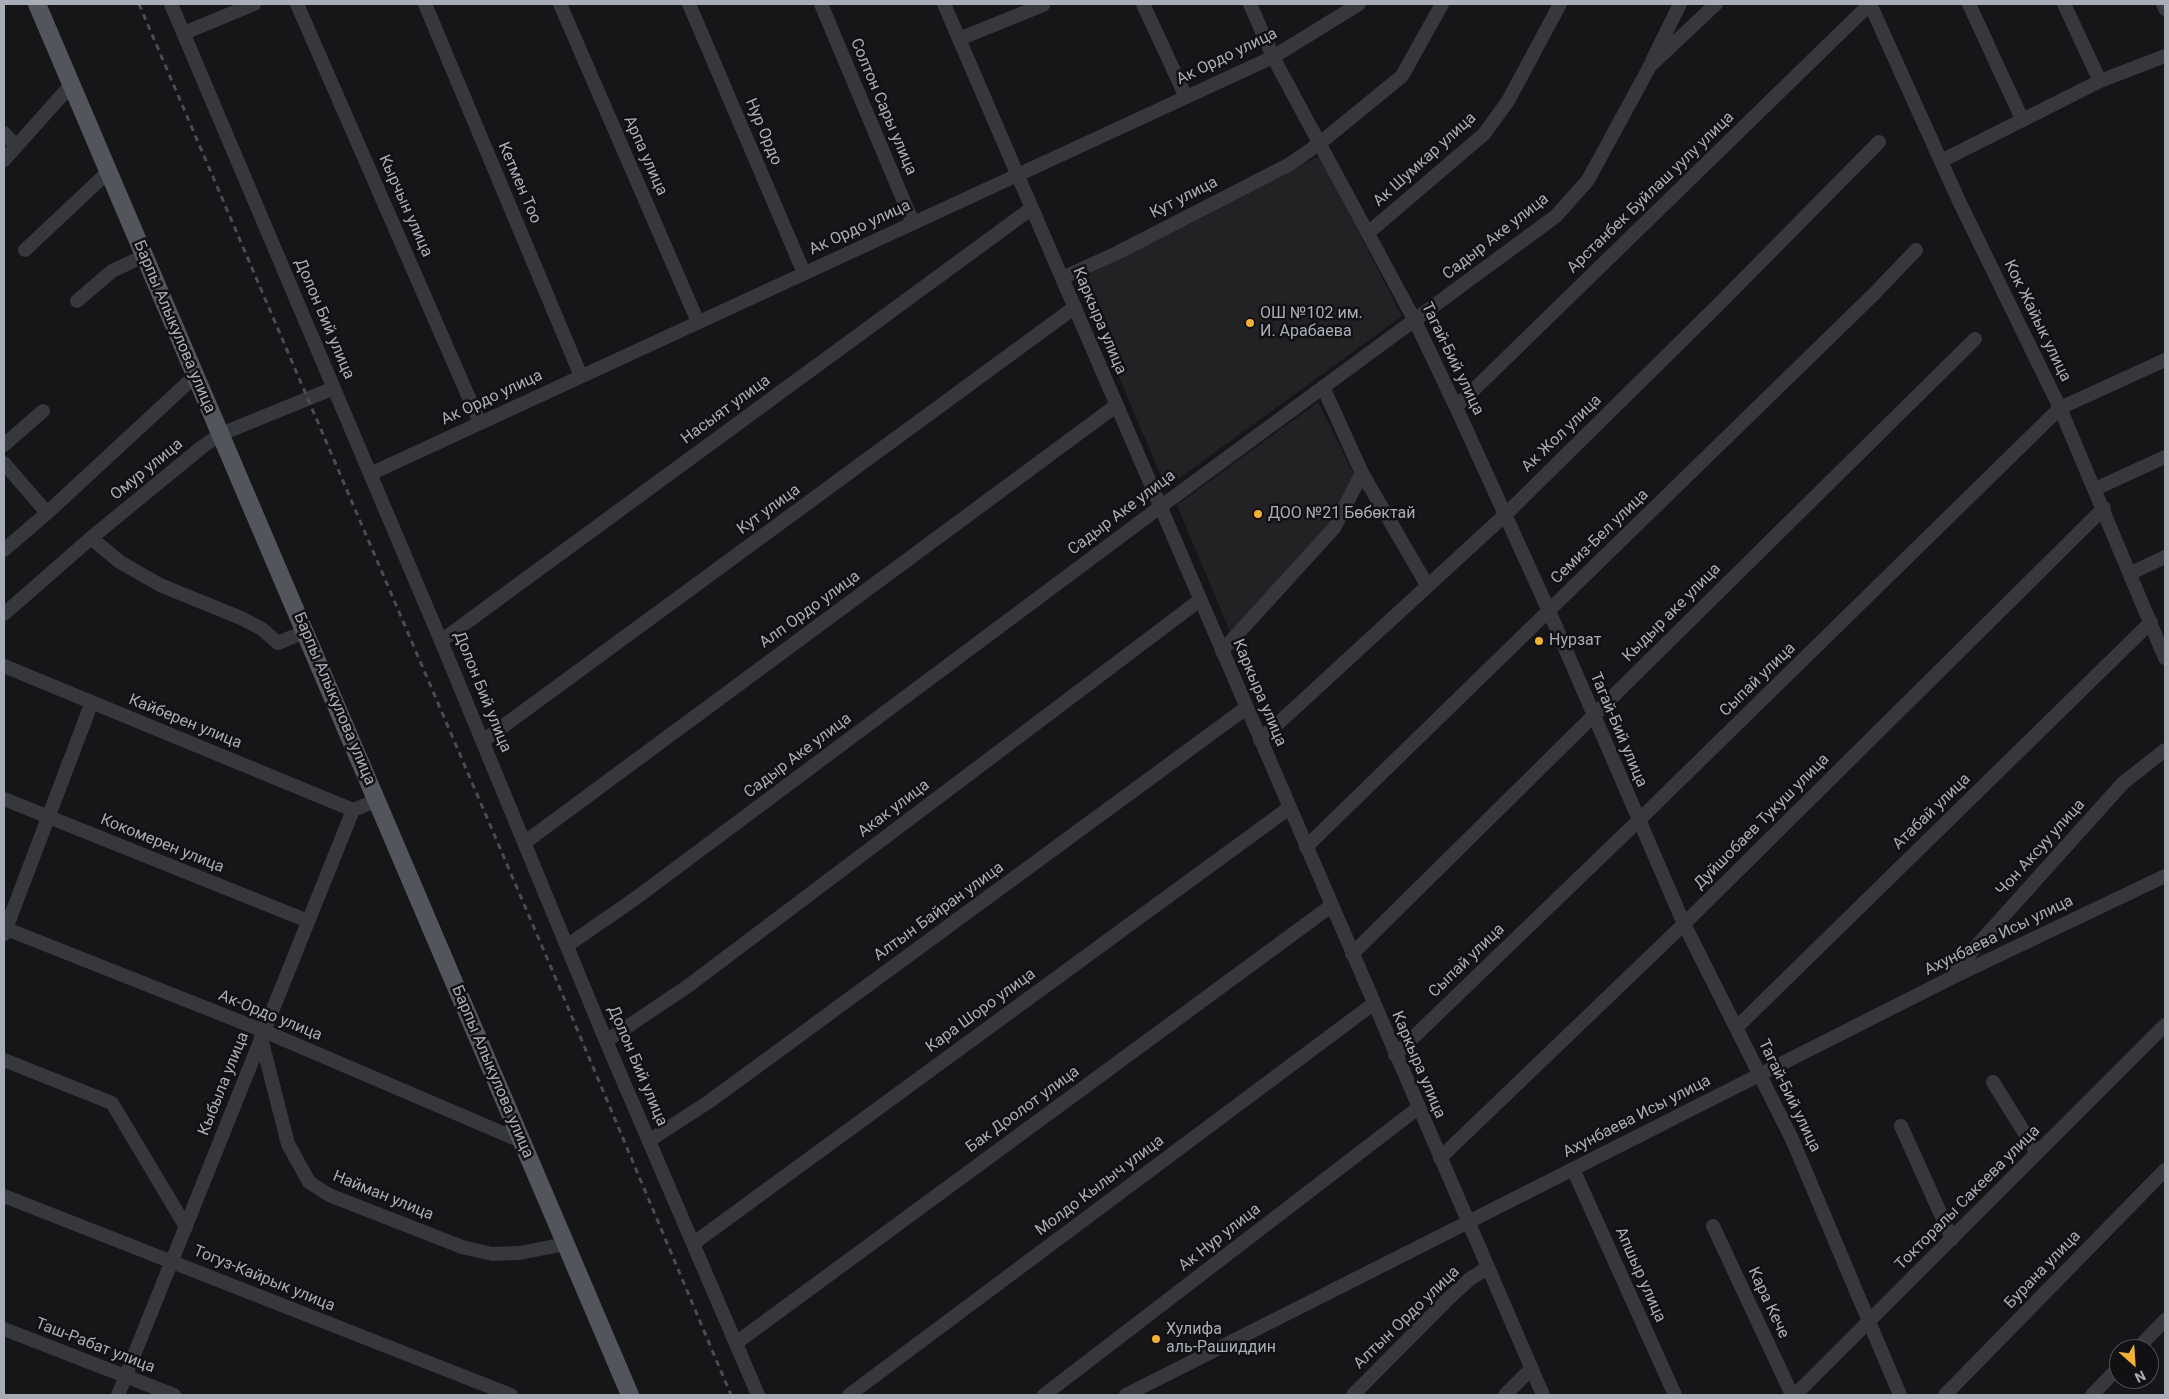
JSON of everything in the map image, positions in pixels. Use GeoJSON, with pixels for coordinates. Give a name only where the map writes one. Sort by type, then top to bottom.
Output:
{"type":"FeatureCollection","features":[{"type":"Feature","properties":{"kind":"main road","name":"Барпы Алыкулова улица"},"geometry":{"type":"LineString","coordinates":[[37,4],[304,632],[378,800],[630,1395]]}},
{"type":"Feature","properties":{"kind":"street","name":"Долон Бий улица"},"geometry":{"type":"LineString","coordinates":[[171,4],[442,641],[606,1041],[758,1395]]}},
{"type":"Feature","properties":{"kind":"street"},"geometry":{"type":"LineString","coordinates":[[184,33],[254,4]]}},
{"type":"Feature","properties":{"kind":"street","name":"Кырчын улица"},"geometry":{"type":"LineString","coordinates":[[297,4],[480,422]]}},
{"type":"Feature","properties":{"kind":"street","name":"Кетмен Тоо"},"geometry":{"type":"LineString","coordinates":[[425,4],[581,376]]}},
{"type":"Feature","properties":{"kind":"street","name":"Арпа улица"},"geometry":{"type":"LineString","coordinates":[[560,4],[698,322]]}},
{"type":"Feature","properties":{"kind":"street","name":"Нур Ордо"},"geometry":{"type":"LineString","coordinates":[[689,4],[804,273]]}},
{"type":"Feature","properties":{"kind":"street","name":"Солтон Сары улица"},"geometry":{"type":"LineString","coordinates":[[821,4],[913,223]]}},
{"type":"Feature","properties":{"kind":"street","name":"Каркыра улица"},"geometry":{"type":"LineString","coordinates":[[944,4],[1288,808],[1543,1395]]}},
{"type":"Feature","properties":{"kind":"street"},"geometry":{"type":"LineString","coordinates":[[1144,4],[1186,97]]}},
{"type":"Feature","properties":{"kind":"street","name":"Тагай-Бий улица"},"geometry":{"type":"LineString","coordinates":[[1250,4],[1274,57],[1415,321],[1456,407],[1549,611],[1684,924],[1792,1139],[1900,1395]]}},
{"type":"Feature","properties":{"kind":"street","name":"Ак Ордо улица"},"geometry":{"type":"LineString","coordinates":[[370,474],[1274,57],[1359,4]]}},
{"type":"Feature","properties":{"kind":"street","name":"Кут улица"},"geometry":{"type":"LineString","coordinates":[[1062,278],[1117,253],[1290,164],[1320,143],[1402,76],[1442,4]]}},
{"type":"Feature","properties":{"kind":"street","name":"Ак Шумкар улица"},"geometry":{"type":"LineString","coordinates":[[1368,233],[1484,134],[1508,101],[1560,4]]}},
{"type":"Feature","properties":{"kind":"street","name":"Садыр Аке улица"},"geometry":{"type":"LineString","coordinates":[[568,945],[636,898],[1160,507],[1556,216],[1588,180],[1650,66],[1680,4]]}},
{"type":"Feature","properties":{"kind":"street","name":"Садыр Аке улица"},"geometry":{"type":"LineString","coordinates":[[1650,66],[1716,4]]}},
{"type":"Feature","properties":{"kind":"street","name":"Кок Жайык улица"},"geometry":{"type":"LineString","coordinates":[[1870,4],[1940,160],[2060,408],[2165,655]]}},
{"type":"Feature","properties":{"kind":"street","name":"Арстанбек Буйлаш уулу улица"},"geometry":{"type":"LineString","coordinates":[[1456,407],[1870,4]]}},
{"type":"Feature","properties":{"kind":"street"},"geometry":{"type":"LineString","coordinates":[[1969,4],[2022,119]]}},
{"type":"Feature","properties":{"kind":"street"},"geometry":{"type":"LineString","coordinates":[[2064,4],[2100,81]]}},
{"type":"Feature","properties":{"kind":"street"},"geometry":{"type":"LineString","coordinates":[[2163,4],[2165,9]]}},
{"type":"Feature","properties":{"kind":"street"},"geometry":{"type":"LineString","coordinates":[[959,39],[1043,5]]}},
{"type":"Feature","properties":{"kind":"street"},"geometry":{"type":"LineString","coordinates":[[1940,160],[2100,81],[2165,56]]}},
{"type":"Feature","properties":{"kind":"street"},"geometry":{"type":"LineString","coordinates":[[4,160],[71,85]]}},
{"type":"Feature","properties":{"kind":"street"},"geometry":{"type":"LineString","coordinates":[[4,133],[16,146]]}},
{"type":"Feature","properties":{"kind":"street","name":"Ак Жол улица"},"geometry":{"type":"LineString","coordinates":[[1260,740],[1426,585],[1506,514],[1711,312],[1878,142]]}},
{"type":"Feature","properties":{"kind":"street"},"geometry":{"type":"LineString","coordinates":[[25,250],[108,172]]}},
{"type":"Feature","properties":{"kind":"street","name":"Насыят улица"},"geometry":{"type":"LineString","coordinates":[[442,641],[1032,208]]}},
{"type":"Feature","properties":{"kind":"street","name":"Семиз-Бел улица"},"geometry":{"type":"LineString","coordinates":[[1306,846],[1876,293],[1916,250]]}},
{"type":"Feature","properties":{"kind":"street"},"geometry":{"type":"LineString","coordinates":[[77,301],[112,271],[144,256]]}},
{"type":"Feature","properties":{"kind":"street","name":"Кут улица"},"geometry":{"type":"LineString","coordinates":[[483,741],[1075,307]]}},
{"type":"Feature","properties":{"kind":"street","name":"Кыдыр аке улица"},"geometry":{"type":"LineString","coordinates":[[1352,954],[1975,339]]}},
{"type":"Feature","properties":{"kind":"street","name":"Сыпай улица"},"geometry":{"type":"LineString","coordinates":[[1395,1055],[1638,821],[2060,408],[2165,360]]}},
{"type":"Feature","properties":{"kind":"street","name":"Омур улица"},"geometry":{"type":"LineString","coordinates":[[4,550],[47,513],[195,376]]}},
{"type":"Feature","properties":{"kind":"street"},"geometry":{"type":"LineString","coordinates":[[1323,387],[1362,473],[1426,585]]}},
{"type":"Feature","properties":{"kind":"street","name":"Омур улица"},"geometry":{"type":"LineString","coordinates":[[4,614],[91,538],[220,434],[334,388]]}},
{"type":"Feature","properties":{"kind":"street","name":"Алп Ордо улица"},"geometry":{"type":"LineString","coordinates":[[524,843],[1116,405]]}},
{"type":"Feature","properties":{"kind":"street"},"geometry":{"type":"LineString","coordinates":[[4,445],[43,411]]}},
{"type":"Feature","properties":{"kind":"street"},"geometry":{"type":"LineString","coordinates":[[2095,489],[2165,457]]}},
{"type":"Feature","properties":{"kind":"street"},"geometry":{"type":"LineString","coordinates":[[4,463],[47,513]]}},
{"type":"Feature","properties":{"kind":"street"},"geometry":{"type":"LineString","coordinates":[[1222,651],[1334,528],[1362,473]]}},
{"type":"Feature","properties":{"kind":"street","name":"Дуйшобаев Тукуш улица"},"geometry":{"type":"LineString","coordinates":[[1440,1158],[1684,924],[2104,508]]}},
{"type":"Feature","properties":{"kind":"street"},"geometry":{"type":"LineString","coordinates":[[91,538],[120,562],[160,585],[241,618],[262,629],[278,643],[304,632]]}},
{"type":"Feature","properties":{"kind":"street"},"geometry":{"type":"LineString","coordinates":[[2130,573],[2165,557]]}},
{"type":"Feature","properties":{"kind":"street","name":"Акак улица"},"geometry":{"type":"LineString","coordinates":[[606,1041],[688,986],[1200,600]]}},
{"type":"Feature","properties":{"kind":"street","name":"Атабай улица"},"geometry":{"type":"LineString","coordinates":[[1737,1027],[2151,622]]}},
{"type":"Feature","properties":{"kind":"street","name":"Кайберен улица"},"geometry":{"type":"LineString","coordinates":[[4,666],[353,810]]}},
{"type":"Feature","properties":{"kind":"street"},"geometry":{"type":"LineString","coordinates":[[4,931],[92,702]]}},
{"type":"Feature","properties":{"kind":"street","name":"Алтын Байран улица"},"geometry":{"type":"LineString","coordinates":[[650,1140],[710,1101],[1246,708]]}},
{"type":"Feature","properties":{"kind":"street","name":"Чон Аксуу улица"},"geometry":{"type":"LineString","coordinates":[[1951,978],[1964,960],[2123,783],[2165,750]]}},
{"type":"Feature","properties":{"kind":"street","name":"Кокомерен улица"},"geometry":{"type":"LineString","coordinates":[[4,798],[308,921]]}},
{"type":"Feature","properties":{"kind":"street"},"geometry":{"type":"LineString","coordinates":[[353,810],[378,800]]}},
{"type":"Feature","properties":{"kind":"street","name":"Кара Шоро улица"},"geometry":{"type":"LineString","coordinates":[[694,1243],[1288,808]]}},
{"type":"Feature","properties":{"kind":"street","name":"Кыбыла улица"},"geometry":{"type":"LineString","coordinates":[[118,1395],[353,810]]}},
{"type":"Feature","properties":{"kind":"street","name":"Ахунбаева Исы улица"},"geometry":{"type":"LineString","coordinates":[[1126,1395],[1951,978],[2165,876]]}},
{"type":"Feature","properties":{"kind":"street","name":"Бак Доолот улица"},"geometry":{"type":"LineString","coordinates":[[736,1343],[1331,906]]}},
{"type":"Feature","properties":{"kind":"street","name":"Ак-Ордо улица"},"geometry":{"type":"LineString","coordinates":[[4,931],[521,1140]]}},
{"type":"Feature","properties":{"kind":"street","name":"Молдо Кылыч улица"},"geometry":{"type":"LineString","coordinates":[[848,1395],[1373,1004]]}},
{"type":"Feature","properties":{"kind":"street","name":"Токторалы Сакеева улица"},"geometry":{"type":"LineString","coordinates":[[1794,1395],[1870,1322],[2165,1025]]}},
{"type":"Feature","properties":{"kind":"street","name":"Найман улица"},"geometry":{"type":"LineString","coordinates":[[262,1035],[288,1144],[309,1182],[329,1195],[462,1247],[492,1254],[520,1253],[565,1244]]}},
{"type":"Feature","properties":{"kind":"street"},"geometry":{"type":"LineString","coordinates":[[4,1060],[112,1103],[186,1227]]}},
{"type":"Feature","properties":{"kind":"street"},"geometry":{"type":"LineString","coordinates":[[1993,1082],[2038,1154]]}},
{"type":"Feature","properties":{"kind":"street","name":"Ак Нур улица"},"geometry":{"type":"LineString","coordinates":[[1044,1395],[1418,1108]]}},
{"type":"Feature","properties":{"kind":"street"},"geometry":{"type":"LineString","coordinates":[[1901,1126],[1952,1239]]}},
{"type":"Feature","properties":{"kind":"street","name":"Апшыр улица"},"geometry":{"type":"LineString","coordinates":[[1573,1169],[1676,1395]]}},
{"type":"Feature","properties":{"kind":"street","name":"Бурана улица"},"geometry":{"type":"LineString","coordinates":[[1945,1395],[2165,1170]]}},
{"type":"Feature","properties":{"kind":"street","name":"Тогуз-Кайрык улица"},"geometry":{"type":"LineString","coordinates":[[4,1196],[511,1395]]}},
{"type":"Feature","properties":{"kind":"street","name":"Кара Кече"},"geometry":{"type":"LineString","coordinates":[[1713,1226],[1794,1395]]}},
{"type":"Feature","properties":{"kind":"street","name":"Алтын Ордо улица"},"geometry":{"type":"LineString","coordinates":[[1353,1395],[1449,1298],[1470,1279],[1487,1268]]}},
{"type":"Feature","properties":{"kind":"street"},"geometry":{"type":"LineString","coordinates":[[2147,1339],[2165,1320]]}},
{"type":"Feature","properties":{"kind":"street","name":"Таш-Рабат улица"},"geometry":{"type":"LineString","coordinates":[[4,1329],[174,1395]]}},
{"type":"Feature","properties":{"kind":"street"},"geometry":{"type":"LineString","coordinates":[[1505,1395],[1531,1369]]}},
{"type":"Feature","properties":{"kind":"street"},"geometry":{"type":"LineString","coordinates":[[2092,1395],[2109,1378]]}},
{"type":"Feature","properties":{"kind":"shaded area","name":"ОШ №102 им. И. Арабаева"},"geometry":{"type":"Polygon","coordinates":[[[1319,156],[1402,316],[1166,488],[1107,349],[1110,329],[1086,274],[1319,156]]]}},
{"type":"Feature","properties":{"kind":"shaded area","name":"ДОО №21 Бөбөктай"},"geometry":{"type":"Polygon","coordinates":[[[1318,402],[1355,476],[1331,522],[1230,632],[1177,505],[1318,402]]]}},
{"type":"Feature","properties":{"kind":"railway"},"geometry":{"type":"LineString","coordinates":[[139,4],[553,972],[731,1395]]}},
{"type":"Feature","properties":{"kind":"place","name":"ОШ №102 им. И. Арабаева"},"geometry":{"type":"Point","coordinates":[1250,323]}},
{"type":"Feature","properties":{"kind":"place","name":"ДОО №21 Бөбөктай"},"geometry":{"type":"Point","coordinates":[1258,514]}},
{"type":"Feature","properties":{"kind":"place","name":"Нурзат"},"geometry":{"type":"Point","coordinates":[1539,641]}},
{"type":"Feature","properties":{"kind":"place","name":"Хулифа аль-Рашиддин"},"geometry":{"type":"Point","coordinates":[1156,1339]}}]}
